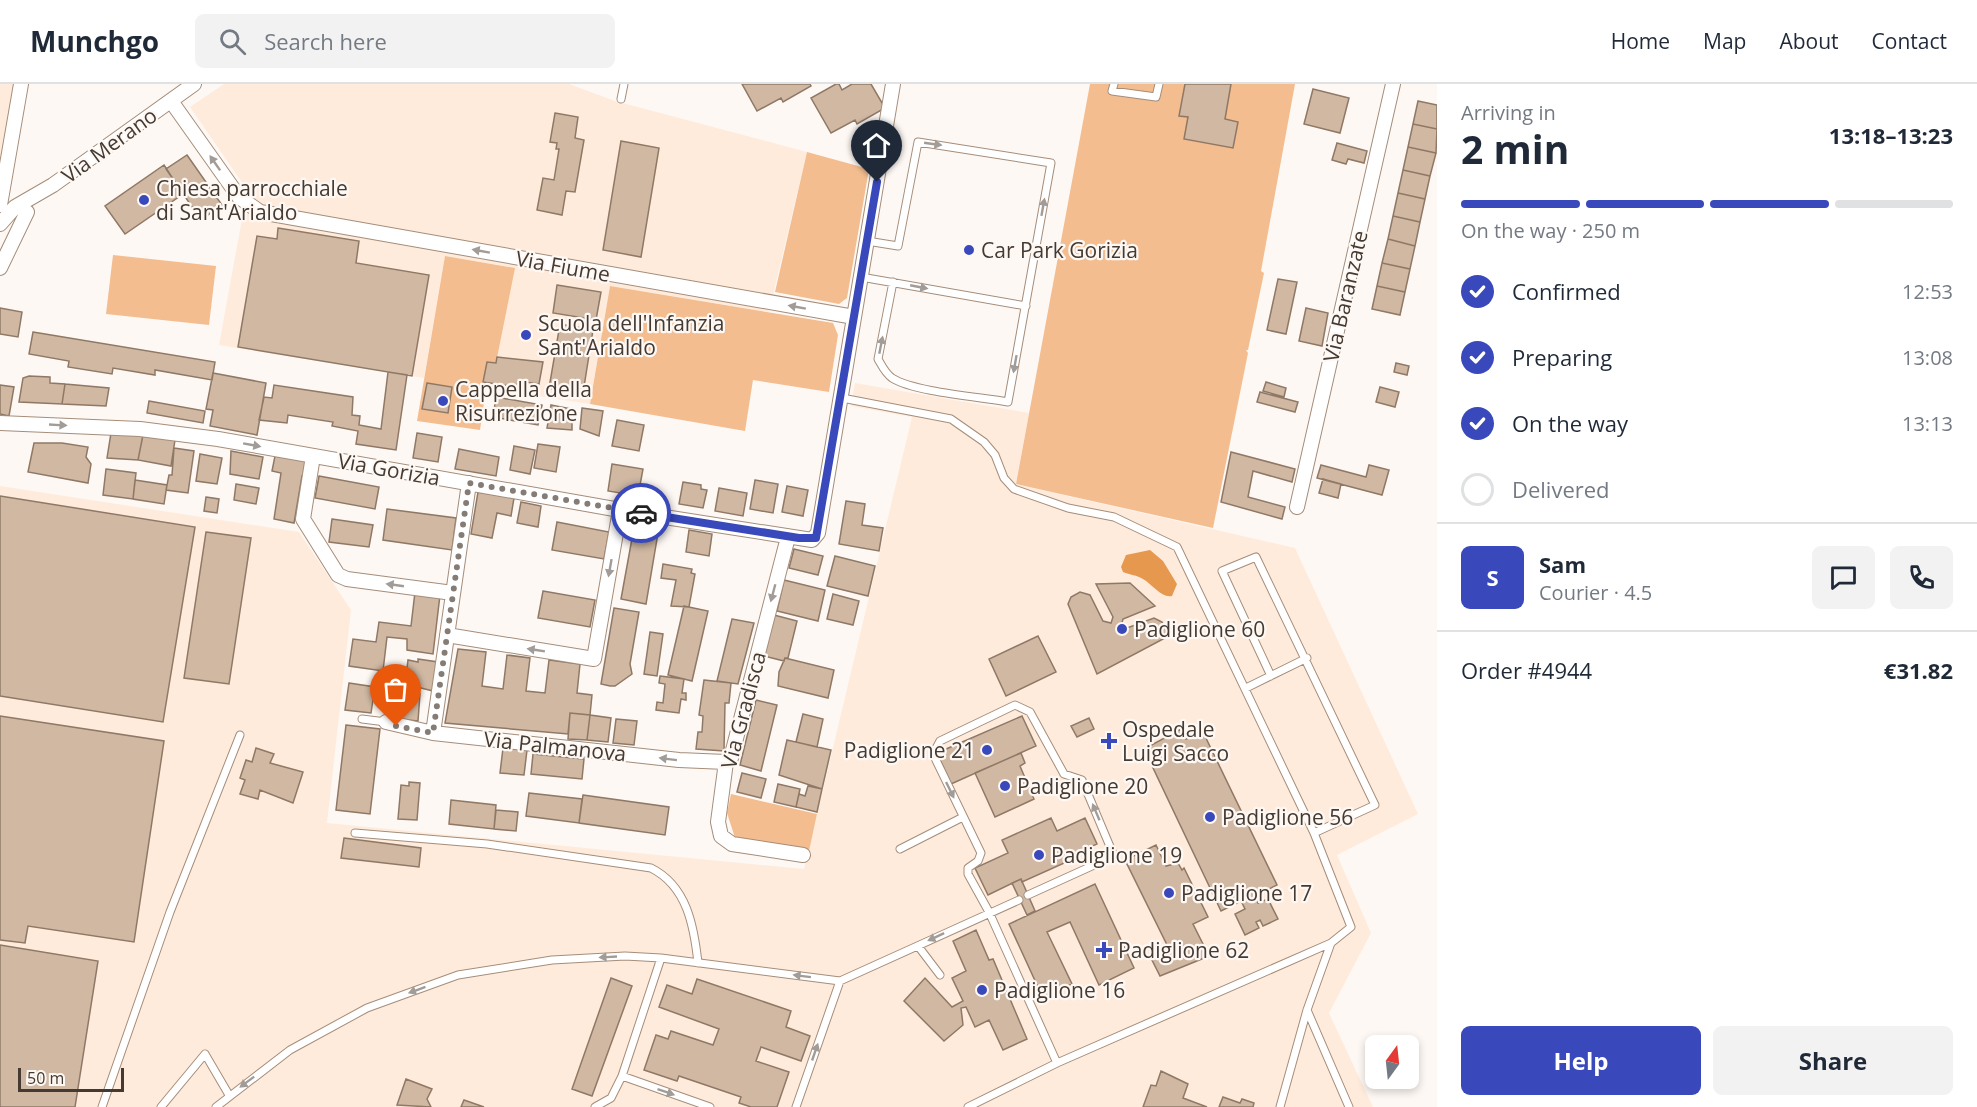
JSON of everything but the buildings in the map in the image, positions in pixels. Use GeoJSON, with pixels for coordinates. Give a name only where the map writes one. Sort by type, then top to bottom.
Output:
{"type":"FeatureCollection","features":[{"type":"Feature","properties":{"kind":"street"},"geometry":{"type":"LineString","coordinates":[[0,205],[21,84]]}},
{"type":"Feature","properties":{"kind":"street","name":"Via Merano"},"geometry":{"type":"LineString","coordinates":[[53,185],[194,84]]}},
{"type":"Feature","properties":{"kind":"street"},"geometry":{"type":"LineString","coordinates":[[842,398],[893,84]]}},
{"type":"Feature","properties":{"kind":"street","name":"Via Baranzate"},"geometry":{"type":"LineString","coordinates":[[1297,507],[1393,84]]}},
{"type":"Feature","properties":{"kind":"street","name":"Via Fiume"},"geometry":{"type":"LineString","coordinates":[[171,100],[239,197],[250,208],[271,215],[854,317]]}},
{"type":"Feature","properties":{"kind":"street"},"geometry":{"type":"LineString","coordinates":[[0,268],[27,212],[53,185]]}},
{"type":"Feature","properties":{"kind":"street"},"geometry":{"type":"LineString","coordinates":[[0,225],[15,207],[53,185]]}},
{"type":"Feature","properties":{"kind":"street"},"geometry":{"type":"LineString","coordinates":[[0,225],[27,212]]}},
{"type":"Feature","properties":{"kind":"street","name":"Via Gorizia"},"geometry":{"type":"LineString","coordinates":[[0,423],[140,429],[812,540],[818,533],[842,398]]}},
{"type":"Feature","properties":{"kind":"street"},"geometry":{"type":"LineString","coordinates":[[313,456],[303,519],[338,575],[347,579],[453,593]]}},
{"type":"Feature","properties":{"kind":"street"},"geometry":{"type":"LineString","coordinates":[[433,733],[469,483]]}},
{"type":"Feature","properties":{"kind":"street"},"geometry":{"type":"LineString","coordinates":[[447,635],[594,659],[620,510]]}},
{"type":"Feature","properties":{"kind":"street","name":"Via Gradisca"},"geometry":{"type":"LineString","coordinates":[[788,537],[730,758],[726,762],[718,822],[721,836],[732,844],[803,855]]}},
{"type":"Feature","properties":{"kind":"street","name":"Via Palmanova"},"geometry":{"type":"LineString","coordinates":[[386,722],[433,733],[680,760],[726,762]]}},
{"type":"Feature","properties":{"kind":"lane"},"geometry":{"type":"LineString","coordinates":[[621,99],[624,84]]}},
{"type":"Feature","properties":{"kind":"lane"},"geometry":{"type":"LineString","coordinates":[[1114,84],[1113,91],[1156,97],[1159,84]]}},
{"type":"Feature","properties":{"kind":"lane"},"geometry":{"type":"LineString","coordinates":[[867,241],[898,246],[918,142],[1051,163],[1008,402],[908,384],[892,378],[883,369],[878,359],[893,282]]}},
{"type":"Feature","properties":{"kind":"lane"},"geometry":{"type":"LineString","coordinates":[[861,277],[1026,306]]}},
{"type":"Feature","properties":{"kind":"lane"},"geometry":{"type":"LineString","coordinates":[[842,398],[951,419],[984,442],[995,454],[1004,478],[1014,489],[1068,508],[1113,517],[1178,547],[1314,833],[1351,927],[1331,943],[1057,1063],[968,1107]]}},
{"type":"Feature","properties":{"kind":"lane"},"geometry":{"type":"LineString","coordinates":[[1271,676],[1222,571],[1256,557],[1307,658],[1375,805],[1314,833]]}},
{"type":"Feature","properties":{"kind":"lane"},"geometry":{"type":"LineString","coordinates":[[1246,688],[1307,658]]}},
{"type":"Feature","properties":{"kind":"lane"},"geometry":{"type":"LineString","coordinates":[[1028,895],[1114,856],[1082,780],[1064,774],[1030,712],[1015,705],[940,741],[933,754],[981,853],[978,861],[968,868],[968,874],[989,912],[1057,1063]]}},
{"type":"Feature","properties":{"kind":"lane"},"geometry":{"type":"LineString","coordinates":[[362,719],[386,722]]}},
{"type":"Feature","properties":{"kind":"lane"},"geometry":{"type":"LineString","coordinates":[[102,1107],[170,912],[240,735]]}},
{"type":"Feature","properties":{"kind":"lane"},"geometry":{"type":"LineString","coordinates":[[900,849],[963,817]]}},
{"type":"Feature","properties":{"kind":"lane"},"geometry":{"type":"LineString","coordinates":[[355,833],[487,844],[651,868],[664,874],[681,894],[693,928],[698,963]]}},
{"type":"Feature","properties":{"kind":"lane"},"geometry":{"type":"LineString","coordinates":[[216,1107],[290,1050],[360,1012],[458,975],[552,960],[625,956],[662,958],[840,981],[1019,900]]}},
{"type":"Feature","properties":{"kind":"lane"},"geometry":{"type":"LineString","coordinates":[[1280,1107],[1307,1010],[1331,943]]}},
{"type":"Feature","properties":{"kind":"lane"},"geometry":{"type":"LineString","coordinates":[[918,946],[940,975]]}},
{"type":"Feature","properties":{"kind":"lane"},"geometry":{"type":"LineString","coordinates":[[595,1107],[611,1098],[622,1076],[662,958]]}},
{"type":"Feature","properties":{"kind":"lane"},"geometry":{"type":"LineString","coordinates":[[796,1107],[840,981]]}},
{"type":"Feature","properties":{"kind":"lane"},"geometry":{"type":"LineString","coordinates":[[1307,1010],[1349,1107]]}},
{"type":"Feature","properties":{"kind":"lane"},"geometry":{"type":"LineString","coordinates":[[161,1107],[205,1054],[229,1095]]}},
{"type":"Feature","properties":{"kind":"lane"},"geometry":{"type":"LineString","coordinates":[[622,1076],[711,1107]]}},
{"type":"Feature","properties":{"kind":"shaded area"},"geometry":{"type":"Polygon","coordinates":[[[0,84],[20,84],[0,196],[0,84]]]}},
{"type":"Feature","properties":{"kind":"shaded area"},"geometry":{"type":"Polygon","coordinates":[[[224,84],[569,84],[615,101],[807,152],[769,312],[610,286],[590,404],[486,388],[487,382],[483,382],[487,362],[496,363],[514,268],[445,256],[424,378],[219,345],[242,219],[252,197],[190,107],[224,84]]]}},
{"type":"Feature","properties":{"kind":"shaded area"},"geometry":{"type":"Polygon","coordinates":[[[1090,84],[1295,84],[1261,271],[1264,273],[1248,350],[1246,350],[1248,353],[1213,528],[1016,484],[1090,84]]]}},
{"type":"Feature","properties":{"kind":"shaded area"},"geometry":{"type":"Polygon","coordinates":[[[807,152],[869,169],[847,298],[839,304],[775,292],[807,152]]]}},
{"type":"Feature","properties":{"kind":"shaded area"},"geometry":{"type":"Polygon","coordinates":[[[113,255],[216,266],[209,325],[106,314],[113,255]]]}},
{"type":"Feature","properties":{"kind":"shaded area"},"geometry":{"type":"Polygon","coordinates":[[[445,256],[515,268],[496,363],[487,362],[483,381],[487,382],[480,430],[417,421],[445,256]]]}},
{"type":"Feature","properties":{"kind":"shaded area"},"geometry":{"type":"Polygon","coordinates":[[[610,286],[833,323],[838,335],[829,392],[753,380],[745,431],[590,404],[610,286]]]}},
{"type":"Feature","properties":{"kind":"shaded area","name":"Ospedale Luigi Sacco"},"geometry":{"type":"Polygon","coordinates":[[[855,383],[1029,413],[1016,484],[1295,548],[1418,814],[1337,855],[1371,933],[1329,1013],[1373,1107],[0,1107],[0,486],[299,532],[351,610],[327,823],[804,869],[912,417],[851,406],[855,383]]]}},
{"type":"Feature","properties":{"kind":"shaded area"},"geometry":{"type":"Polygon","coordinates":[[[1150,550],[1163,561],[1177,584],[1172,596],[1160,593],[1141,578],[1123,572],[1121,567],[1126,555],[1150,550]]]}},
{"type":"Feature","properties":{"kind":"shaded area"},"geometry":{"type":"Polygon","coordinates":[[[731,794],[817,814],[809,851],[736,841],[727,813],[731,794]]]}},
{"type":"Feature","properties":{"kind":"way so far"},"geometry":{"type":"LineString","coordinates":[[396,726],[433,733],[469,483],[641,513]]}},
{"type":"Feature","properties":{"kind":"place","name":"Chiesa parrocchiale di Sant'Arialdo"},"geometry":{"type":"Point","coordinates":[144,200]}},
{"type":"Feature","properties":{"kind":"place","name":"Car Park Gorizia"},"geometry":{"type":"Point","coordinates":[969,250]}},
{"type":"Feature","properties":{"kind":"place","name":"Scuola dell'Infanzia Sant'Arialdo"},"geometry":{"type":"Point","coordinates":[526,335]}},
{"type":"Feature","properties":{"kind":"place","name":"Cappella della Risurrezione"},"geometry":{"type":"Point","coordinates":[443,401]}},
{"type":"Feature","properties":{"kind":"place","name":"Padiglione 60"},"geometry":{"type":"Point","coordinates":[1122,629]}},
{"type":"Feature","properties":{"kind":"place","name":"Ospedale Luigi Sacco"},"geometry":{"type":"Point","coordinates":[1109,741]}},
{"type":"Feature","properties":{"kind":"place","name":"Padiglione 21"},"geometry":{"type":"Point","coordinates":[987,750]}},
{"type":"Feature","properties":{"kind":"place","name":"Padiglione 20"},"geometry":{"type":"Point","coordinates":[1005,786]}},
{"type":"Feature","properties":{"kind":"place","name":"Padiglione 56"},"geometry":{"type":"Point","coordinates":[1210,817]}},
{"type":"Feature","properties":{"kind":"place","name":"Padiglione 19"},"geometry":{"type":"Point","coordinates":[1039,855]}},
{"type":"Feature","properties":{"kind":"place","name":"Padiglione 17"},"geometry":{"type":"Point","coordinates":[1169,893]}},
{"type":"Feature","properties":{"kind":"place","name":"Padiglione 62"},"geometry":{"type":"Point","coordinates":[1104,950]}},
{"type":"Feature","properties":{"kind":"place","name":"Padiglione 16"},"geometry":{"type":"Point","coordinates":[982,990]}},
{"type":"Feature","properties":{"kind":"route"},"geometry":{"type":"LineString","coordinates":[[641,513],[812,540],[816,538],[842,398],[877,182]]}}]}
